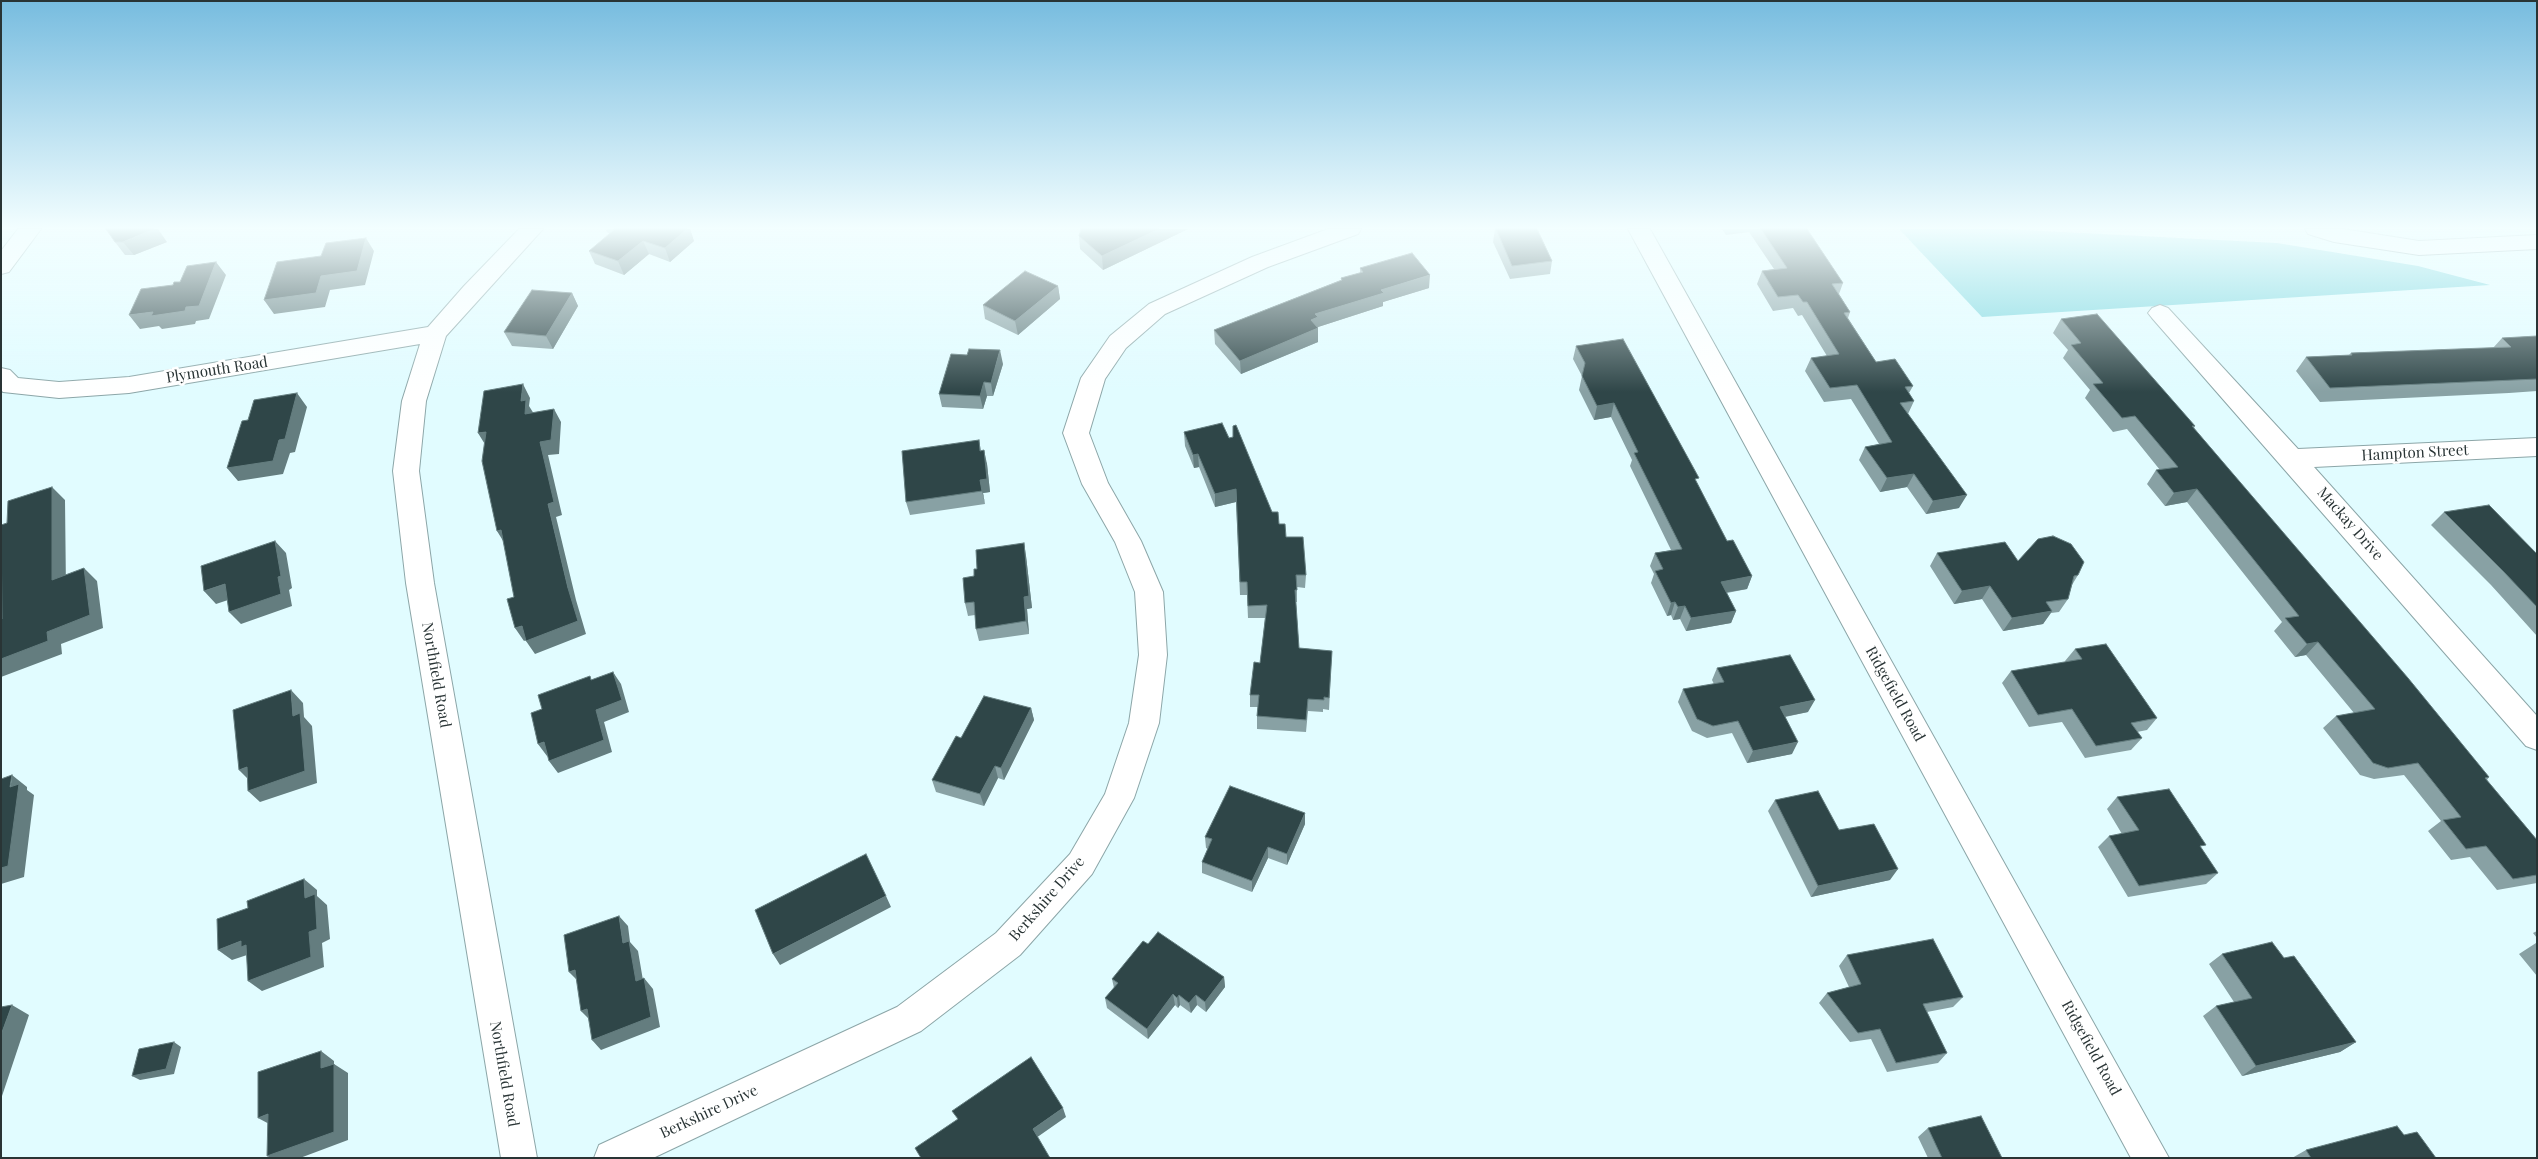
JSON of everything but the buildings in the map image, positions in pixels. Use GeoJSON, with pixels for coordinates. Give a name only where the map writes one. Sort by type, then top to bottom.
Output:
{"type":"FeatureCollection","features":[{"type":"Feature","properties":{"kind":"street","name":"Northfield Road"},"geometry":{"type":"LineString","coordinates":[[480,283],[435,334],[414,400],[406,471],[420,583],[519,1158]]}},
{"type":"Feature","properties":{"kind":"street","name":"Berkshire Drive"},"geometry":{"type":"LineString","coordinates":[[612,1158],[909,1019],[1008,944],[1081,864],[1119,798],[1144,723],[1153,655],[1149,592],[1128,541],[1095,484],[1076,433],[1093,378],[1118,342],[1157,309],[1214,283]]}},
{"type":"Feature","properties":{"kind":"street","name":"Ridgefield Road"},"geometry":{"type":"LineString","coordinates":[[1668,283],[2152,1158]]}},
{"type":"Feature","properties":{"kind":"street","name":"Mackay Drive"},"geometry":{"type":"LineString","coordinates":[[2160,313],[2292,459],[2537,737]]}},
{"type":"Feature","properties":{"kind":"street","name":"Plymouth Road"},"geometry":{"type":"LineString","coordinates":[[5,386],[59,390],[128,385],[435,334]]}},
{"type":"Feature","properties":{"kind":"street","name":"Hampton Street"},"geometry":{"type":"LineString","coordinates":[[2292,459],[2537,447]]}},
{"type":"Feature","properties":{"kind":"shaded area"},"geometry":{"type":"Polygon","coordinates":[[[1950,283],[2483,283],[2490,285],[1982,317],[1950,283]]]}}]}
